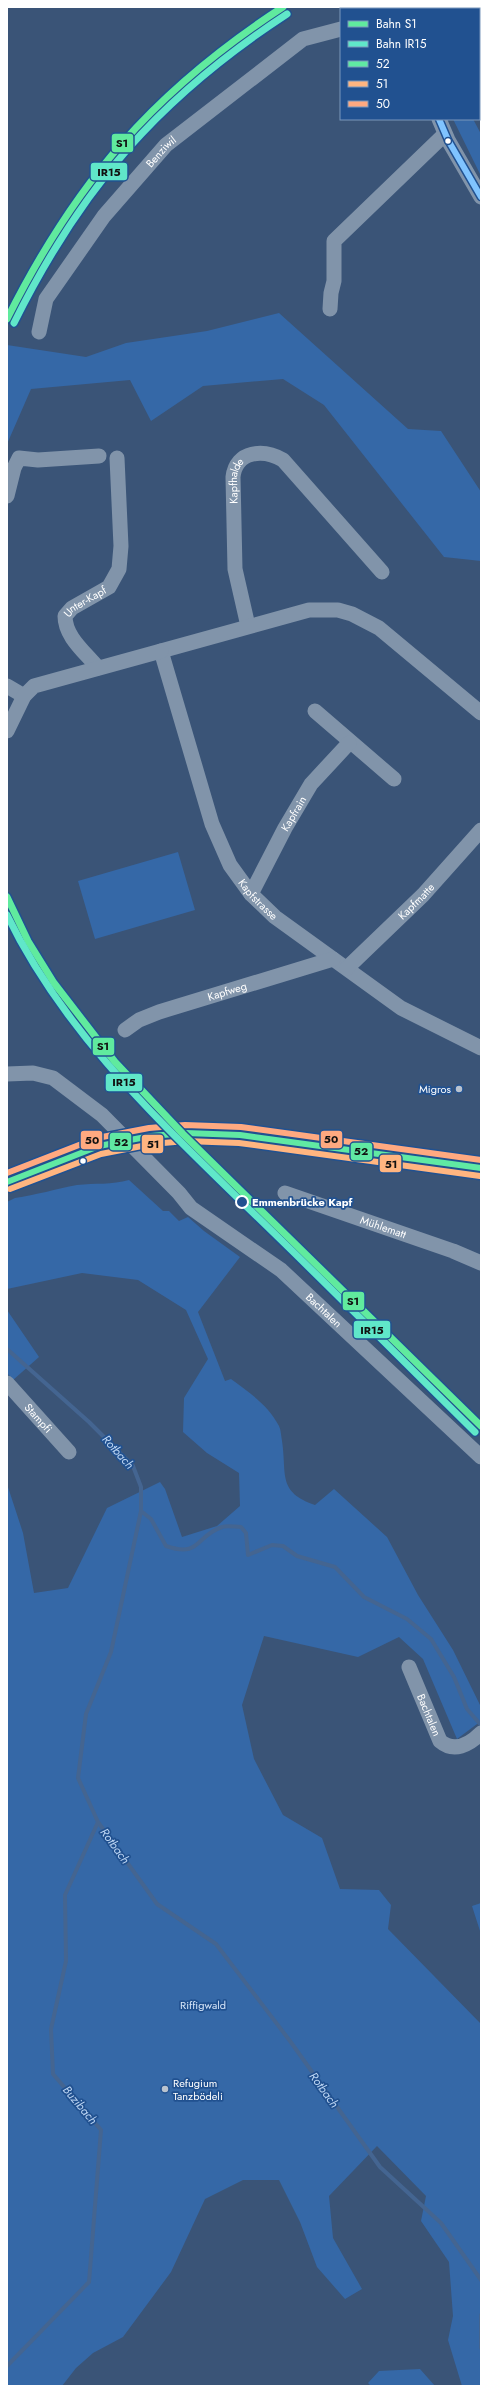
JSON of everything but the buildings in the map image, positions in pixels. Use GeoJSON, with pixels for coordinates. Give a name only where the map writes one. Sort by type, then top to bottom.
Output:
{"type":"FeatureCollection","features":[{"type":"Feature","properties":{"kind":"main road"},"geometry":{"type":"LineString","coordinates":[[7,1182],[99,1146],[151,1136],[185,1133],[240,1135],[481,1168]]}},
{"type":"Feature","properties":{"kind":"street","name":"Benziwil"},"geometry":{"type":"LineString","coordinates":[[39,332],[46,299],[104,216],[166,145],[303,39],[340,29]]}},
{"type":"Feature","properties":{"kind":"street"},"geometry":{"type":"LineString","coordinates":[[439,120],[481,197]]}},
{"type":"Feature","properties":{"kind":"street"},"geometry":{"type":"LineString","coordinates":[[330,309],[331,293],[334,281],[334,241],[446,134]]}},
{"type":"Feature","properties":{"kind":"street","name":"Kapfhalde"},"geometry":{"type":"LineString","coordinates":[[248,626],[235,569],[232,515],[234,471],[239,462],[251,454],[265,453],[283,460],[382,572]]}},
{"type":"Feature","properties":{"kind":"street"},"geometry":{"type":"LineString","coordinates":[[7,496],[14,468],[19,458],[38,460],[99,456]]}},
{"type":"Feature","properties":{"kind":"street","name":"Unter-Kapf"},"geometry":{"type":"LineString","coordinates":[[98,668],[71,637],[65,626],[65,616],[72,608],[109,587],[119,569],[121,546],[117,458]]}},
{"type":"Feature","properties":{"kind":"street"},"geometry":{"type":"LineString","coordinates":[[7,731],[24,696],[34,686],[248,626],[316,609],[338,610],[352,614],[379,628],[481,713]]}},
{"type":"Feature","properties":{"kind":"street","name":"Kapfstrasse"},"geometry":{"type":"LineString","coordinates":[[161,651],[212,824],[230,865],[251,894],[275,917],[333,959],[348,968],[401,1008],[481,1048]]}},
{"type":"Feature","properties":{"kind":"street"},"geometry":{"type":"LineString","coordinates":[[7,686],[24,696]]}},
{"type":"Feature","properties":{"kind":"street"},"geometry":{"type":"LineString","coordinates":[[315,711],[349,743],[394,779]]}},
{"type":"Feature","properties":{"kind":"street","name":"Kapfrain"},"geometry":{"type":"LineString","coordinates":[[251,894],[285,828],[311,784],[349,743]]}},
{"type":"Feature","properties":{"kind":"street","name":"Kapfmatte"},"geometry":{"type":"LineString","coordinates":[[348,968],[423,895],[481,830]]}},
{"type":"Feature","properties":{"kind":"street","name":"Kapfweg"},"geometry":{"type":"LineString","coordinates":[[125,1030],[139,1020],[159,1012],[333,959]]}},
{"type":"Feature","properties":{"kind":"street","name":"Bachtalen"},"geometry":{"type":"LineString","coordinates":[[7,1074],[33,1073],[53,1078],[102,1115],[179,1193],[191,1208],[281,1270],[481,1457]]}},
{"type":"Feature","properties":{"kind":"street","name":"Mühlematt"},"geometry":{"type":"LineString","coordinates":[[285,1193],[481,1262]]}},
{"type":"Feature","properties":{"kind":"street","name":"Stampfi"},"geometry":{"type":"LineString","coordinates":[[7,1383],[69,1452]]}},
{"type":"Feature","properties":{"kind":"street","name":"Bachtalen"},"geometry":{"type":"LineString","coordinates":[[409,1667],[440,1741],[447,1747],[458,1747],[471,1743],[481,1733]]}},
{"type":"Feature","properties":{"kind":"green space"},"geometry":{"type":"Polygon","coordinates":[[[453,120],[474,120],[481,134],[481,176],[453,120]]]}},
{"type":"Feature","properties":{"kind":"green space"},"geometry":{"type":"Polygon","coordinates":[[[279,313],[408,429],[441,431],[481,492],[481,561],[444,557],[324,405],[283,379],[203,386],[151,421],[130,380],[31,389],[7,444],[7,345],[86,357],[126,343],[207,331],[279,313]]]}},
{"type":"Feature","properties":{"kind":"green space"},"geometry":{"type":"Polygon","coordinates":[[[178,852],[195,910],[95,939],[78,881],[178,852]]]}},
{"type":"Feature","properties":{"kind":"green space","name":"Riffigwald"},"geometry":{"type":"Polygon","coordinates":[[[129,1180],[163,1211],[169,1211],[179,1221],[188,1217],[204,1231],[240,1257],[198,1312],[225,1381],[231,1379],[245,1389],[270,1412],[275,1419],[281,1431],[286,1480],[289,1488],[295,1494],[303,1500],[315,1505],[334,1489],[387,1537],[418,1595],[453,1650],[481,1707],[481,1721],[457,1739],[423,1659],[399,1637],[358,1657],[264,1636],[242,1705],[254,1759],[283,1815],[322,1838],[340,1889],[379,1890],[391,1905],[388,1929],[481,2024],[481,2386],[462,2386],[448,2340],[453,2316],[449,2262],[421,2221],[426,2196],[377,2146],[329,2196],[333,2238],[362,2289],[345,2299],[317,2267],[300,2222],[279,2180],[243,2180],[205,2199],[171,2272],[123,2337],[93,2353],[76,2368],[62,2386],[7,2386],[7,1484],[23,1533],[34,1593],[68,1588],[107,1508],[160,1482],[165,1489],[182,1537],[217,1526],[240,1506],[239,1473],[207,1453],[183,1432],[184,1398],[208,1359],[186,1310],[138,1280],[82,1273],[7,1289],[7,1202],[15,1198],[77,1185],[123,1182],[129,1180]]]}},
{"type":"Feature","properties":{"kind":"green space"},"geometry":{"type":"Polygon","coordinates":[[[7,1310],[39,1357],[13,1380],[7,1373],[7,1310]]]}},
{"type":"Feature","properties":{"kind":"green space"},"geometry":{"type":"Polygon","coordinates":[[[481,1903],[481,1934],[472,1906],[481,1903]]]}},
{"type":"Feature","properties":{"kind":"green space"},"geometry":{"type":"Polygon","coordinates":[[[420,2369],[435,2386],[371,2386],[368,2383],[379,2371],[420,2369]]]}},
{"type":"Feature","properties":{"kind":"waterway","name":"Rotbach"},"geometry":{"type":"LineString","coordinates":[[7,1349],[89,1422],[133,1466],[141,1487],[141,1511],[111,1652],[86,1714],[78,1778],[98,1822],[157,1904],[216,1944],[290,2041],[380,2167],[441,2223],[481,2280]]}},
{"type":"Feature","properties":{"kind":"waterway"},"geometry":{"type":"LineString","coordinates":[[141,1511],[151,1519],[166,1546],[177,1549],[192,1548],[207,1535],[224,1526],[241,1527],[246,1533],[248,1555],[272,1545],[283,1546],[297,1556],[335,1567],[364,1597],[407,1619],[431,1639],[454,1677],[467,1709],[480,1724]]}},
{"type":"Feature","properties":{"kind":"waterway","name":"Buzibach"},"geometry":{"type":"LineString","coordinates":[[7,2366],[89,2282],[101,2130],[53,2074],[51,2029],[66,1961],[65,1895],[98,1822]]}},
{"type":"Feature","properties":{"kind":"waterway","name":"Rotbach"},"geometry":{"type":"LineString","coordinates":[[481,2315],[481,2348]]}},
{"type":"Feature","properties":{"kind":"rail line","name":"S1"},"geometry":{"type":"LineString","coordinates":[[7,319],[33,269],[61,224],[91,182],[122,143],[157,106],[195,72],[237,39],[283,7]]}},
{"type":"Feature","properties":{"kind":"rail line","name":"IR15"},"geometry":{"type":"LineString","coordinates":[[14,323],[40,274],[67,229],[97,187],[128,148],[163,112],[200,78],[242,45],[287,14]]}},
{"type":"Feature","properties":{"kind":"rail line","name":"S1"},"geometry":{"type":"LineString","coordinates":[[7,897],[28,941],[54,983],[115,1062],[183,1134],[481,1426]]}},
{"type":"Feature","properties":{"kind":"rail line","name":"IR15"},"geometry":{"type":"LineString","coordinates":[[7,915],[30,957],[55,997],[114,1071],[179,1140],[475,1432]]}},
{"type":"Feature","properties":{"kind":"transit line"},"geometry":{"type":"LineString","coordinates":[[439,120],[448,140],[481,197]]}},
{"type":"Feature","properties":{"kind":"transit line","name":"50"},"geometry":{"type":"LineString","coordinates":[[7,1173],[97,1138],[149,1128],[185,1125],[241,1127],[481,1160]]}},
{"type":"Feature","properties":{"kind":"transit line","name":"52"},"geometry":{"type":"LineString","coordinates":[[7,1182],[99,1146],[151,1136],[186,1133],[240,1135],[481,1168]]}},
{"type":"Feature","properties":{"kind":"transit line","name":"51"},"geometry":{"type":"LineString","coordinates":[[10,1189],[101,1154],[152,1144],[186,1141],[239,1143],[480,1176]]}},
{"type":"Feature","properties":{"kind":"place","name":"Migros"},"geometry":{"type":"Point","coordinates":[459,1089]}},
{"type":"Feature","properties":{"kind":"place","name":"Emmenbrücke Kapf"},"geometry":{"type":"Point","coordinates":[242,1202]}},
{"type":"Feature","properties":{"kind":"place","name":"Refugium Tanzbödeli"},"geometry":{"type":"Point","coordinates":[165,2089]}}]}
